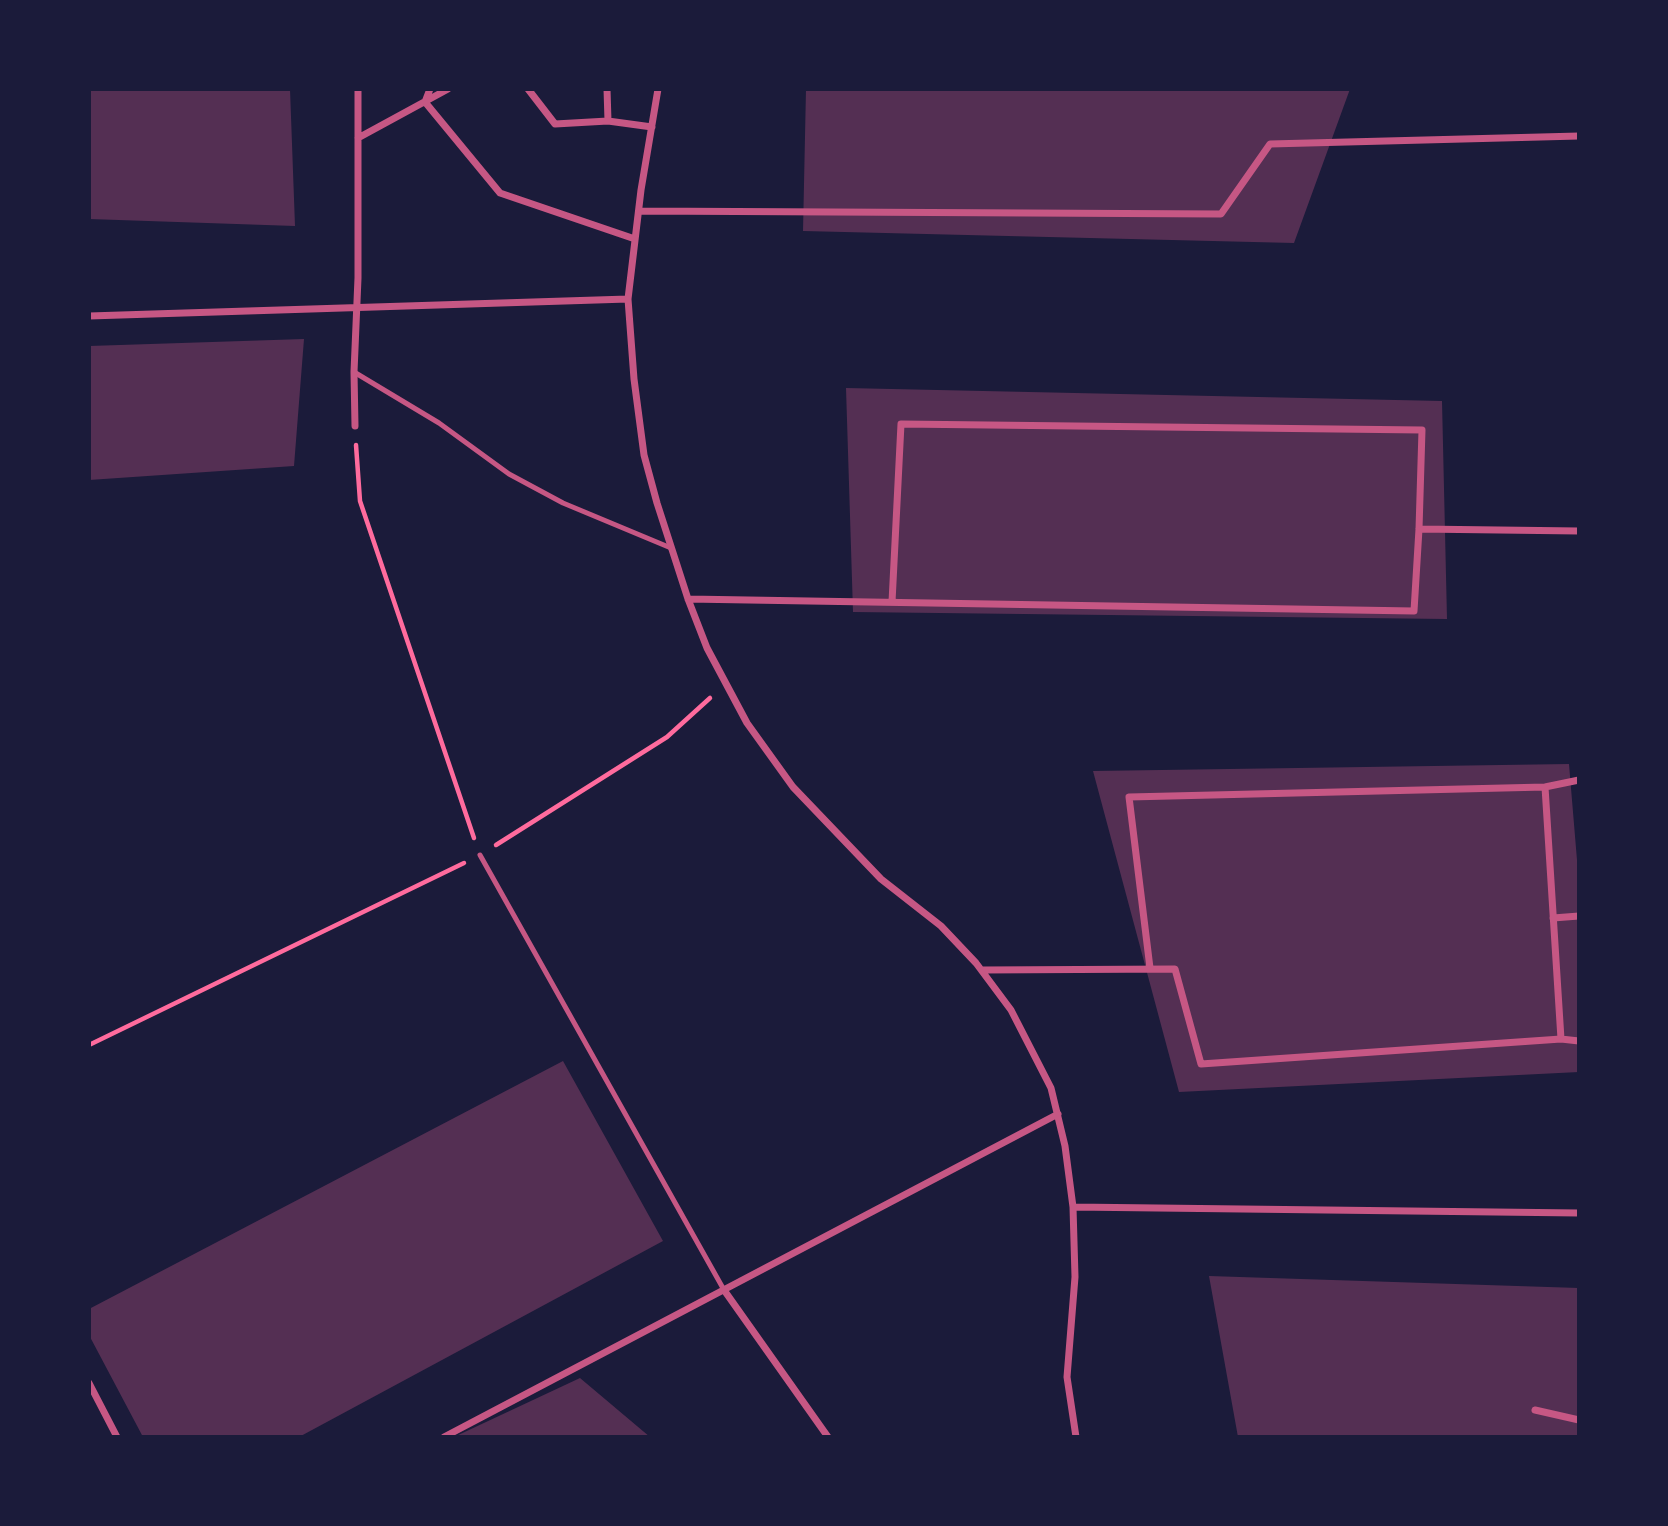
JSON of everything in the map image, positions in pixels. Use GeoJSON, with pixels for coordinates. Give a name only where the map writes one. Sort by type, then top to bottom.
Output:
{"type":"FeatureCollection","features":[{"type":"Feature","properties":{"kind":"street"},"geometry":{"type":"LineString","coordinates":[[355,426],[358,89]]}},
{"type":"Feature","properties":{"kind":"street"},"geometry":{"type":"LineString","coordinates":[[425,102],[430,89]]}},
{"type":"Feature","properties":{"kind":"street"},"geometry":{"type":"LineString","coordinates":[[358,138],[448,89]]}},
{"type":"Feature","properties":{"kind":"street"},"geometry":{"type":"LineString","coordinates":[[528,89],[555,124],[608,121],[652,127]]}},
{"type":"Feature","properties":{"kind":"street"},"geometry":{"type":"LineString","coordinates":[[607,89],[608,121]]}},
{"type":"Feature","properties":{"kind":"street"},"geometry":{"type":"LineString","coordinates":[[658,89],[628,299],[634,379],[644,455],[671,548],[708,648],[747,723],[793,787],[881,879],[941,926],[982,970],[1011,1010],[1051,1088],[1065,1146],[1073,1207],[1075,1277],[1067,1377],[1076,1437]]}},
{"type":"Feature","properties":{"kind":"street"},"geometry":{"type":"LineString","coordinates":[[425,102],[499,193],[635,239]]}},
{"type":"Feature","properties":{"kind":"street"},"geometry":{"type":"LineString","coordinates":[[639,211],[1221,214],[1270,144],[1579,136]]}},
{"type":"Feature","properties":{"kind":"street"},"geometry":{"type":"LineString","coordinates":[[89,316],[628,299]]}},
{"type":"Feature","properties":{"kind":"street"},"geometry":{"type":"LineString","coordinates":[[688,598],[892,602],[1414,611],[1422,430],[901,424],[892,602]]}},
{"type":"Feature","properties":{"kind":"street"},"geometry":{"type":"LineString","coordinates":[[1419,529],[1579,531]]}},
{"type":"Feature","properties":{"kind":"street"},"geometry":{"type":"LineString","coordinates":[[1150,968],[1129,797],[1545,787],[1579,780]]}},
{"type":"Feature","properties":{"kind":"street"},"geometry":{"type":"LineString","coordinates":[[1545,787],[1561,1039]]}},
{"type":"Feature","properties":{"kind":"street"},"geometry":{"type":"LineString","coordinates":[[1553,918],[1579,915]]}},
{"type":"Feature","properties":{"kind":"street"},"geometry":{"type":"LineString","coordinates":[[982,970],[1175,969],[1201,1064],[1561,1039],[1579,1041]]}},
{"type":"Feature","properties":{"kind":"street"},"geometry":{"type":"LineString","coordinates":[[444,1437],[1058,1114]]}},
{"type":"Feature","properties":{"kind":"street"},"geometry":{"type":"LineString","coordinates":[[1073,1207],[1579,1213]]}},
{"type":"Feature","properties":{"kind":"street"},"geometry":{"type":"LineString","coordinates":[[723,1290],[828,1437]]}},
{"type":"Feature","properties":{"kind":"street"},"geometry":{"type":"LineString","coordinates":[[89,1383],[117,1437]]}},
{"type":"Feature","properties":{"kind":"street"},"geometry":{"type":"LineString","coordinates":[[1535,1410],[1579,1420]]}},
{"type":"Feature","properties":{"kind":"lane"},"geometry":{"type":"LineString","coordinates":[[354,372],[439,423],[509,474],[563,503],[671,548]]}},
{"type":"Feature","properties":{"kind":"lane"},"geometry":{"type":"LineString","coordinates":[[480,855],[723,1290]]}},
{"type":"Feature","properties":{"kind":"path"},"geometry":{"type":"LineString","coordinates":[[355,426],[360,501],[480,855]]}},
{"type":"Feature","properties":{"kind":"path"},"geometry":{"type":"LineString","coordinates":[[89,1045],[480,855],[667,737],[727,684]]}},
{"type":"Feature","properties":{"kind":"building"},"geometry":{"type":"Polygon","coordinates":[[[89,89],[290,89],[295,226],[89,219],[89,89]]]}},
{"type":"Feature","properties":{"kind":"building"},"geometry":{"type":"Polygon","coordinates":[[[806,89],[1350,89],[1294,243],[803,231],[806,89]]]}},
{"type":"Feature","properties":{"kind":"building"},"geometry":{"type":"Polygon","coordinates":[[[304,339],[294,466],[89,480],[89,346],[304,339]]]}},
{"type":"Feature","properties":{"kind":"building"},"geometry":{"type":"Polygon","coordinates":[[[846,388],[1442,401],[1447,619],[853,612],[846,388]]]}},
{"type":"Feature","properties":{"kind":"building"},"geometry":{"type":"Polygon","coordinates":[[[1569,764],[1579,884],[1579,1072],[1179,1092],[1093,771],[1569,764]]]}},
{"type":"Feature","properties":{"kind":"building"},"geometry":{"type":"Polygon","coordinates":[[[563,1061],[663,1241],[299,1437],[143,1437],[89,1335],[89,1309],[563,1061]]]}},
{"type":"Feature","properties":{"kind":"building"},"geometry":{"type":"Polygon","coordinates":[[[1209,1276],[1579,1288],[1579,1437],[1238,1437],[1209,1276]]]}},
{"type":"Feature","properties":{"kind":"building"},"geometry":{"type":"Polygon","coordinates":[[[580,1378],[650,1437],[454,1437],[580,1378]]]}}]}
